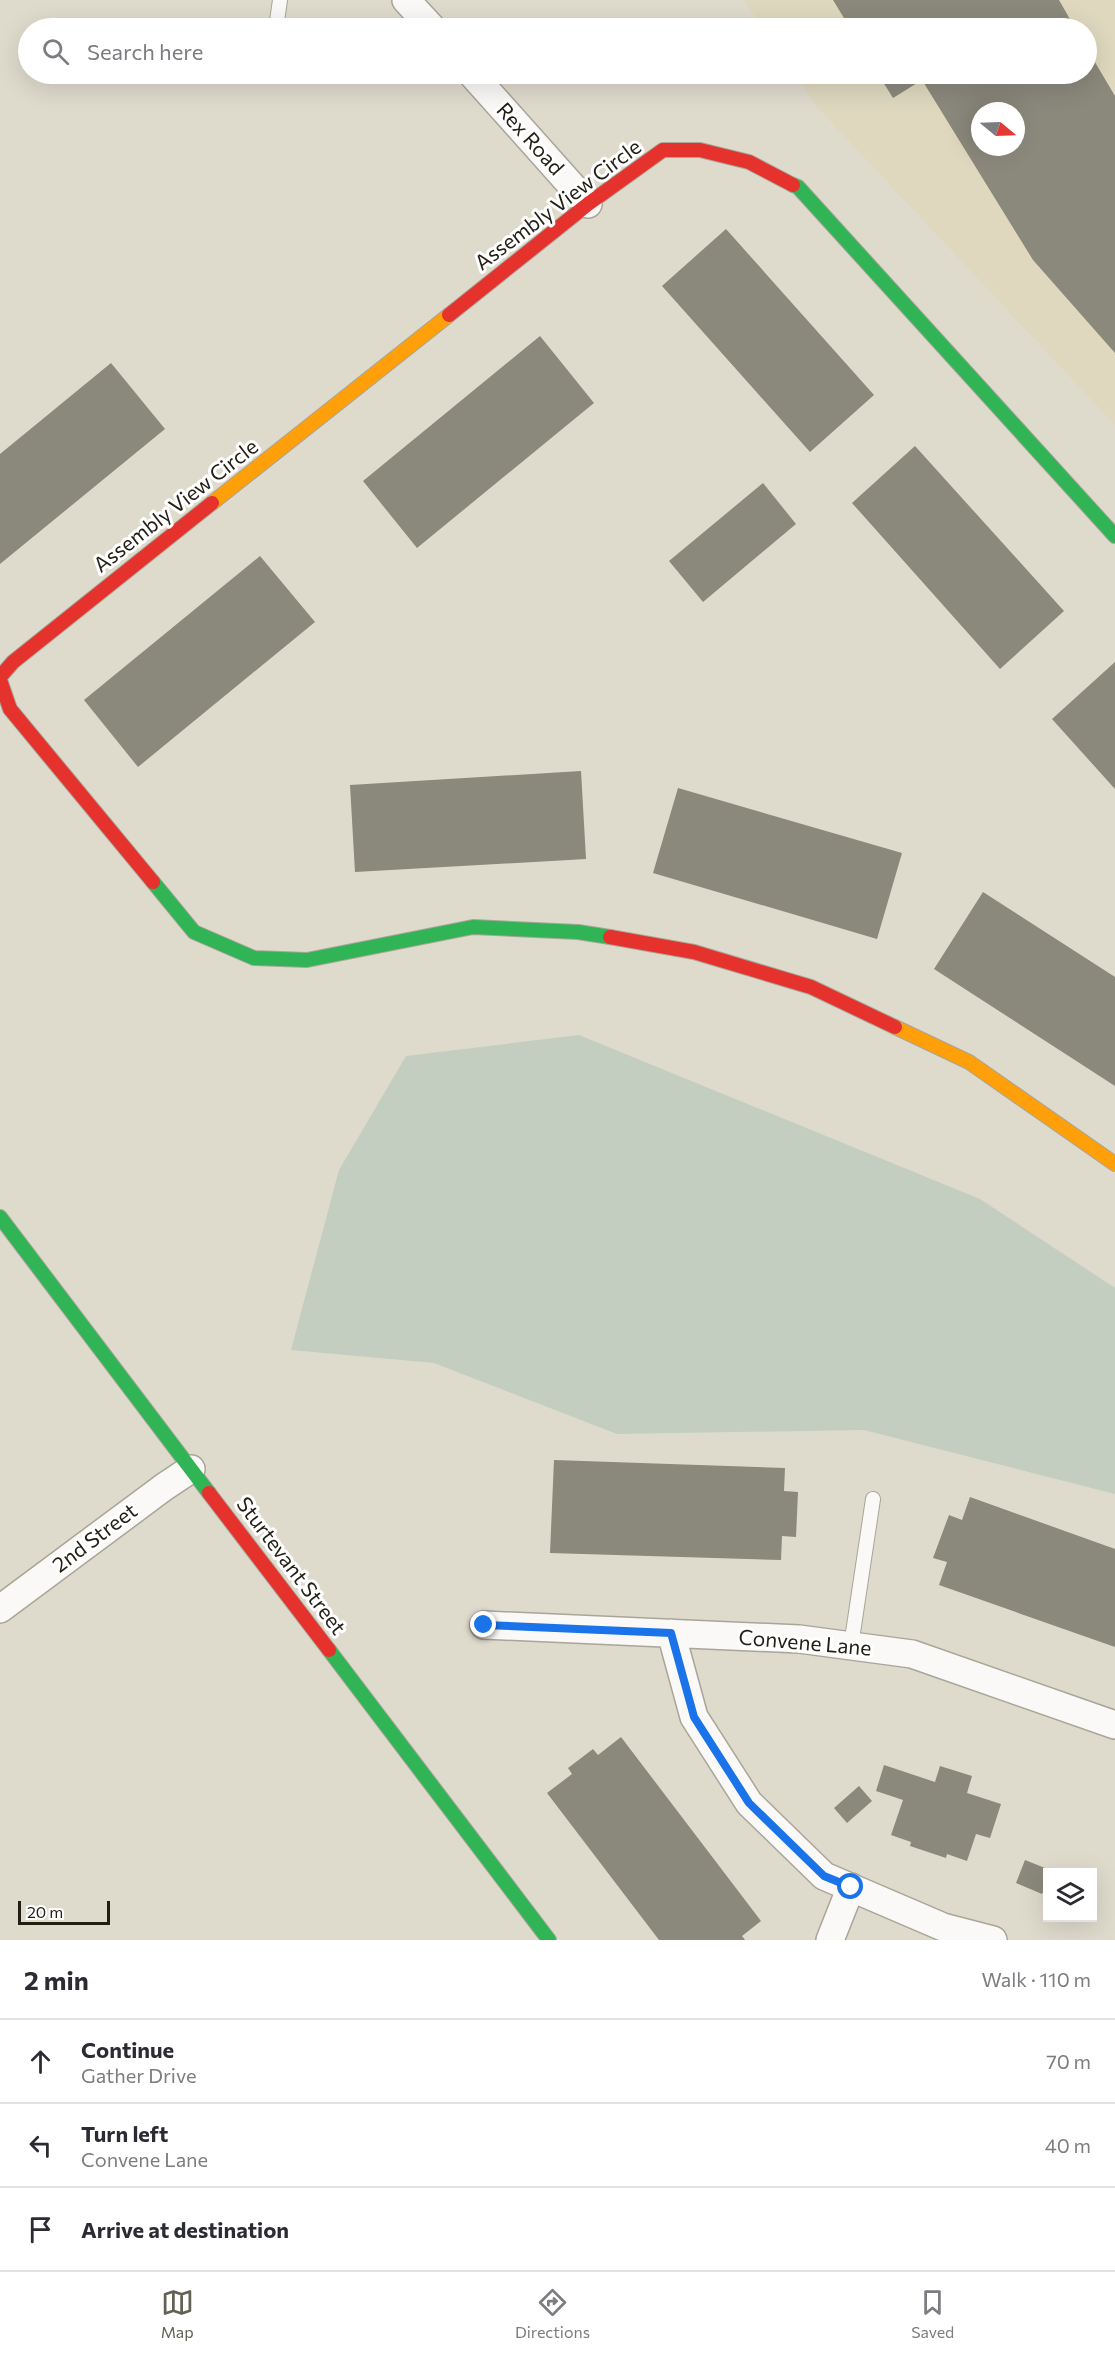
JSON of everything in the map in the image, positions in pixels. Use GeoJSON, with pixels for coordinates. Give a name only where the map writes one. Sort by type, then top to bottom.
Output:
{"type":"FeatureCollection","features":[{"type":"Feature","properties":{"kind":"street"},"geometry":{"type":"LineString","coordinates":[[406,0],[423,18]]}},
{"type":"Feature","properties":{"kind":"street","name":"Rex Road"},"geometry":{"type":"LineString","coordinates":[[481,84],[588,204]]}},
{"type":"Feature","properties":{"kind":"street","name":"Assembly View Circle"},"geometry":{"type":"LineString","coordinates":[[1115,536],[798,187],[748,162],[700,150],[663,150],[588,204],[13,662],[0,678],[9,708],[194,932],[254,958],[308,960],[473,927],[578,932],[694,952],[811,987],[969,1062],[1115,1164]]}},
{"type":"Feature","properties":{"kind":"street","name":"Sturtevant Street"},"geometry":{"type":"LineString","coordinates":[[0,1217],[549,1940]]}},
{"type":"Feature","properties":{"kind":"street","name":"2nd Street"},"geometry":{"type":"LineString","coordinates":[[0,1609],[191,1469]]}},
{"type":"Feature","properties":{"kind":"street","name":"Convene Lane"},"geometry":{"type":"LineString","coordinates":[[484,1625],[799,1639],[912,1654],[1115,1725]]}},
{"type":"Feature","properties":{"kind":"street"},"geometry":{"type":"LineString","coordinates":[[671,1633],[694,1717],[749,1803],[824,1876],[943,1928],[993,1940]]}},
{"type":"Feature","properties":{"kind":"street"},"geometry":{"type":"LineString","coordinates":[[830,1940],[851,1887]]}},
{"type":"Feature","properties":{"kind":"lane"},"geometry":{"type":"LineString","coordinates":[[277,18],[280,0]]}},
{"type":"Feature","properties":{"kind":"lane"},"geometry":{"type":"LineString","coordinates":[[851,1646],[873,1499]]}},
{"type":"Feature","properties":{"kind":"shaded area"},"geometry":{"type":"Polygon","coordinates":[[[744,0],[1115,0],[1115,425],[818,108],[802,84],[1097,84],[1097,18],[756,18],[744,0]]]}},
{"type":"Feature","properties":{"kind":"green space"},"geometry":{"type":"Polygon","coordinates":[[[579,1035],[980,1199],[1115,1288],[1115,1494],[864,1430],[617,1434],[434,1363],[291,1350],[339,1170],[406,1056],[579,1035]]]}},
{"type":"Feature","properties":{"kind":"building"},"geometry":{"type":"Polygon","coordinates":[[[833,0],[1059,0],[1069,18],[844,18],[833,0]]]}},
{"type":"Feature","properties":{"kind":"building"},"geometry":{"type":"Polygon","coordinates":[[[1097,66],[1115,96],[1115,353],[1033,260],[924,84],[1097,84],[1097,66]]]}},
{"type":"Feature","properties":{"kind":"building"},"geometry":{"type":"Polygon","coordinates":[[[884,84],[916,84],[893,98],[884,84]]]}},
{"type":"Feature","properties":{"kind":"building"},"geometry":{"type":"Polygon","coordinates":[[[726,229],[874,395],[810,452],[662,286],[726,229]]]}},
{"type":"Feature","properties":{"kind":"building"},"geometry":{"type":"Polygon","coordinates":[[[540,336],[594,403],[417,548],[363,481],[540,336]]]}},
{"type":"Feature","properties":{"kind":"building"},"geometry":{"type":"Polygon","coordinates":[[[111,363],[165,429],[0,564],[0,454],[111,363]]]}},
{"type":"Feature","properties":{"kind":"building"},"geometry":{"type":"Polygon","coordinates":[[[915,446],[1064,611],[1000,669],[852,503],[915,446]]]}},
{"type":"Feature","properties":{"kind":"building"},"geometry":{"type":"Polygon","coordinates":[[[763,483],[796,524],[703,602],[669,561],[763,483]]]}},
{"type":"Feature","properties":{"kind":"building"},"geometry":{"type":"Polygon","coordinates":[[[260,556],[315,622],[138,767],[84,700],[260,556]]]}},
{"type":"Feature","properties":{"kind":"building"},"geometry":{"type":"Polygon","coordinates":[[[1115,662],[1115,789],[1052,719],[1115,662]]]}},
{"type":"Feature","properties":{"kind":"building"},"geometry":{"type":"Polygon","coordinates":[[[581,771],[586,859],[355,872],[350,785],[581,771]]]}},
{"type":"Feature","properties":{"kind":"building"},"geometry":{"type":"Polygon","coordinates":[[[678,788],[902,853],[877,939],[653,873],[678,788]]]}},
{"type":"Feature","properties":{"kind":"building"},"geometry":{"type":"Polygon","coordinates":[[[983,892],[1115,977],[1115,1086],[934,969],[983,892]]]}},
{"type":"Feature","properties":{"kind":"building"},"geometry":{"type":"Polygon","coordinates":[[[554,1460],[785,1468],[784,1491],[798,1492],[796,1537],[782,1536],[781,1560],[550,1553],[554,1460]]]}},
{"type":"Feature","properties":{"kind":"building"},"geometry":{"type":"Polygon","coordinates":[[[970,1497],[1115,1549],[1115,1647],[939,1585],[947,1562],[933,1558],[949,1515],[962,1520],[970,1497]]]}},
{"type":"Feature","properties":{"kind":"building"},"geometry":{"type":"Polygon","coordinates":[[[621,1737],[761,1921],[742,1936],[745,1940],[659,1940],[547,1793],[572,1774],[568,1768],[593,1749],[598,1755],[621,1737]]]}},
{"type":"Feature","properties":{"kind":"building"},"geometry":{"type":"Polygon","coordinates":[[[884,1765],[935,1782],[940,1766],[972,1776],[967,1793],[1001,1804],[990,1838],[976,1834],[967,1861],[947,1854],[946,1858],[910,1846],[911,1842],[891,1835],[903,1800],[876,1791],[884,1765]]]}},
{"type":"Feature","properties":{"kind":"building"},"geometry":{"type":"Polygon","coordinates":[[[859,1786],[872,1801],[847,1823],[834,1808],[859,1786]]]}},
{"type":"Feature","properties":{"kind":"building"},"geometry":{"type":"Polygon","coordinates":[[[1025,1860],[1045,1868],[1043,1868],[1042,1894],[1016,1883],[1025,1860]]]}},
{"type":"Feature","properties":{"kind":"traffic: fast"},"geometry":{"type":"LineString","coordinates":[[793,185],[798,187],[1115,536]]}},
{"type":"Feature","properties":{"kind":"traffic: fast"},"geometry":{"type":"LineString","coordinates":[[153,882],[194,932],[254,958],[307,960],[473,927],[578,932],[610,937]]}},
{"type":"Feature","properties":{"kind":"traffic: fast"},"geometry":{"type":"LineString","coordinates":[[0,1217],[209,1493]]}},
{"type":"Feature","properties":{"kind":"traffic: fast"},"geometry":{"type":"LineString","coordinates":[[329,1650],[549,1940]]}},
{"type":"Feature","properties":{"kind":"traffic: slow"},"geometry":{"type":"LineString","coordinates":[[212,503],[449,315]]}},
{"type":"Feature","properties":{"kind":"traffic: slow"},"geometry":{"type":"LineString","coordinates":[[895,1027],[969,1062],[1115,1164]]}},
{"type":"Feature","properties":{"kind":"traffic: jam"},"geometry":{"type":"LineString","coordinates":[[449,315],[588,204],[663,150],[700,150],[749,162],[793,185]]}},
{"type":"Feature","properties":{"kind":"traffic: jam"},"geometry":{"type":"LineString","coordinates":[[0,677],[13,662],[212,503]]}},
{"type":"Feature","properties":{"kind":"traffic: jam"},"geometry":{"type":"LineString","coordinates":[[0,680],[10,709],[153,882]]}},
{"type":"Feature","properties":{"kind":"traffic: jam"},"geometry":{"type":"LineString","coordinates":[[610,937],[694,952],[811,987],[895,1027]]}},
{"type":"Feature","properties":{"kind":"traffic: jam"},"geometry":{"type":"LineString","coordinates":[[209,1493],[329,1650]]}},
{"type":"Feature","properties":{"kind":"route"},"geometry":{"type":"LineString","coordinates":[[484,1625],[671,1633],[694,1717],[749,1803],[824,1876],[851,1887]]}}]}
